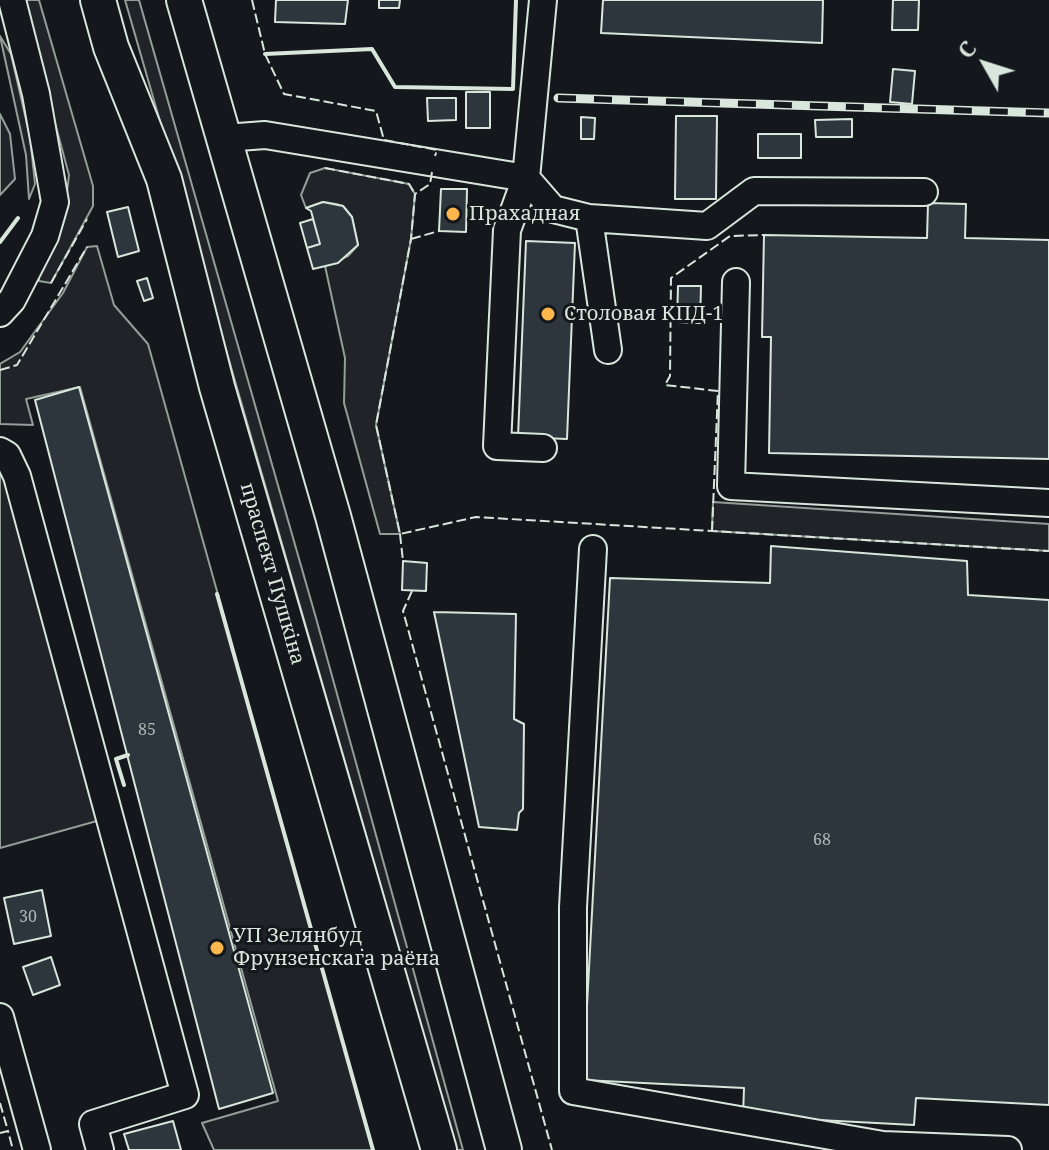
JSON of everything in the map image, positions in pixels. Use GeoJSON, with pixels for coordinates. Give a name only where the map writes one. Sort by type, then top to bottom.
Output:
{"type":"FeatureCollection","features":[{"type":"Feature","properties":{"kind":"main road","name":"праспект Пушкіна"},"geometry":{"type":"LineString","coordinates":[[98,0],[111,47],[164,179],[217,387],[439,1150]]}},
{"type":"Feature","properties":{"kind":"main road"},"geometry":{"type":"LineString","coordinates":[[184,0],[333,516],[504,1150]]}},
{"type":"Feature","properties":{"kind":"street"},"geometry":{"type":"LineString","coordinates":[[543,0],[526,178],[507,230],[497,446],[543,448]]}},
{"type":"Feature","properties":{"kind":"street"},"geometry":{"type":"LineString","coordinates":[[0,313],[12,300],[45,236],[55,202],[39,107],[9,6]]}},
{"type":"Feature","properties":{"kind":"street"},"geometry":{"type":"LineString","coordinates":[[225,138],[265,135],[526,178],[553,209],[589,218],[707,226],[754,191],[924,192]]}},
{"type":"Feature","properties":{"kind":"street"},"geometry":{"type":"LineString","coordinates":[[589,218],[608,350]]}},
{"type":"Feature","properties":{"kind":"street"},"geometry":{"type":"LineString","coordinates":[[736,282],[731,486],[1049,503]]}},
{"type":"Feature","properties":{"kind":"street"},"geometry":{"type":"LineString","coordinates":[[0,451],[7,455],[17,476],[185,1095],[93,1124],[100,1150]]}},
{"type":"Feature","properties":{"kind":"street"},"geometry":{"type":"LineString","coordinates":[[593,549],[573,907],[573,1091],[883,1145],[1008,1150]]}},
{"type":"Feature","properties":{"kind":"street"},"geometry":{"type":"LineString","coordinates":[[0,1017],[37,1150]]}},
{"type":"Feature","properties":{"kind":"shaded area"},"geometry":{"type":"Polygon","coordinates":[[[22,0],[39,0],[93,186],[93,206],[51,283],[39,281],[39,275],[66,201],[69,175],[22,0]]]}},
{"type":"Feature","properties":{"kind":"shaded area"},"geometry":{"type":"Polygon","coordinates":[[[125,0],[139,0],[316,618],[463,1150],[452,1150],[384,897],[125,0]]]}},
{"type":"Feature","properties":{"kind":"shaded area"},"geometry":{"type":"Polygon","coordinates":[[[0,36],[11,54],[30,137],[35,184],[29,199],[26,155],[0,36]]]}},
{"type":"Feature","properties":{"kind":"shaded area"},"geometry":{"type":"Polygon","coordinates":[[[0,114],[10,134],[15,179],[0,195],[0,114]]]}},
{"type":"Feature","properties":{"kind":"shaded area"},"geometry":{"type":"Polygon","coordinates":[[[325,168],[409,184],[415,194],[411,239],[376,425],[400,534],[380,534],[344,403],[345,358],[325,266],[348,256],[358,245],[352,217],[343,206],[336,204],[323,202],[306,208],[301,195],[310,173],[325,168]]]}},
{"type":"Feature","properties":{"kind":"shaded area"},"geometry":{"type":"Polygon","coordinates":[[[97,246],[114,305],[148,344],[373,1150],[214,1150],[202,1123],[278,1101],[80,387],[26,399],[33,425],[0,424],[0,364],[20,352],[63,293],[87,247],[97,246]]]}},
{"type":"Feature","properties":{"kind":"shaded area"},"geometry":{"type":"Polygon","coordinates":[[[0,462],[104,819],[0,848],[0,462]]]}},
{"type":"Feature","properties":{"kind":"shaded area"},"geometry":{"type":"Polygon","coordinates":[[[713,502],[1049,524],[1049,551],[712,531],[713,502]]]}},
{"type":"Feature","properties":{"kind":"building"},"geometry":{"type":"Polygon","coordinates":[[[276,0],[348,0],[345,24],[275,22],[276,0]]]}},
{"type":"Feature","properties":{"kind":"building"},"geometry":{"type":"Polygon","coordinates":[[[379,0],[400,0],[399,8],[379,8],[379,0]]]}},
{"type":"Feature","properties":{"kind":"building"},"geometry":{"type":"Polygon","coordinates":[[[603,0],[823,0],[822,43],[601,33],[603,0]]]}},
{"type":"Feature","properties":{"kind":"building"},"geometry":{"type":"Polygon","coordinates":[[[893,0],[919,0],[918,30],[892,30],[893,0]]]}},
{"type":"Feature","properties":{"kind":"building"},"geometry":{"type":"Polygon","coordinates":[[[893,69],[915,71],[912,104],[890,102],[893,69]]]}},
{"type":"Feature","properties":{"kind":"building"},"geometry":{"type":"Polygon","coordinates":[[[466,92],[490,92],[490,128],[466,128],[466,92]]]}},
{"type":"Feature","properties":{"kind":"building"},"geometry":{"type":"Polygon","coordinates":[[[427,98],[456,98],[456,120],[428,121],[427,98]]]}},
{"type":"Feature","properties":{"kind":"building"},"geometry":{"type":"Polygon","coordinates":[[[676,116],[717,116],[716,199],[675,199],[676,116]]]}},
{"type":"Feature","properties":{"kind":"building"},"geometry":{"type":"Polygon","coordinates":[[[581,117],[595,118],[594,139],[581,139],[581,117]]]}},
{"type":"Feature","properties":{"kind":"building"},"geometry":{"type":"Polygon","coordinates":[[[852,119],[852,137],[816,137],[815,120],[852,119]]]}},
{"type":"Feature","properties":{"kind":"building"},"geometry":{"type":"Polygon","coordinates":[[[758,134],[801,134],[801,158],[758,158],[758,134]]]}},
{"type":"Feature","properties":{"kind":"building","name":"Прахадная"},"geometry":{"type":"Polygon","coordinates":[[[441,189],[467,189],[466,232],[439,231],[441,189]]]}},
{"type":"Feature","properties":{"kind":"building"},"geometry":{"type":"Polygon","coordinates":[[[323,202],[343,206],[352,217],[358,245],[338,263],[313,269],[307,248],[320,244],[311,211],[306,208],[323,202]]]}},
{"type":"Feature","properties":{"kind":"building"},"geometry":{"type":"Polygon","coordinates":[[[928,203],[966,204],[965,238],[1049,240],[1049,459],[769,453],[771,337],[762,337],[764,235],[927,238],[928,203]]]}},
{"type":"Feature","properties":{"kind":"building"},"geometry":{"type":"Polygon","coordinates":[[[128,207],[139,251],[118,257],[107,212],[128,207]]]}},
{"type":"Feature","properties":{"kind":"building"},"geometry":{"type":"Polygon","coordinates":[[[313,219],[320,244],[307,248],[300,223],[313,219]]]}},
{"type":"Feature","properties":{"kind":"building","name":"Столовая КПД-1"},"geometry":{"type":"Polygon","coordinates":[[[526,241],[575,243],[567,439],[518,437],[526,241]]]}},
{"type":"Feature","properties":{"kind":"building"},"geometry":{"type":"Polygon","coordinates":[[[147,278],[153,298],[144,301],[137,281],[147,278]]]}},
{"type":"Feature","properties":{"kind":"building"},"geometry":{"type":"Polygon","coordinates":[[[678,286],[701,286],[700,323],[677,322],[678,286]]]}},
{"type":"Feature","properties":{"kind":"building"},"geometry":{"type":"Polygon","coordinates":[[[79,387],[273,1093],[219,1109],[35,400],[79,387]]]}},
{"type":"Feature","properties":{"kind":"building"},"geometry":{"type":"Polygon","coordinates":[[[771,546],[967,561],[968,595],[1049,600],[1049,1105],[916,1098],[914,1125],[743,1116],[744,1088],[583,1080],[610,578],[770,583],[771,546]]]}},
{"type":"Feature","properties":{"kind":"building"},"geometry":{"type":"Polygon","coordinates":[[[403,561],[427,563],[426,591],[402,590],[403,561]]]}},
{"type":"Feature","properties":{"kind":"building"},"geometry":{"type":"Polygon","coordinates":[[[434,612],[516,614],[514,719],[524,724],[523,809],[519,813],[517,830],[479,827],[434,612]]]}},
{"type":"Feature","properties":{"kind":"building"},"geometry":{"type":"Polygon","coordinates":[[[42,890],[51,936],[14,944],[4,898],[42,890]]]}},
{"type":"Feature","properties":{"kind":"building"},"geometry":{"type":"Polygon","coordinates":[[[51,957],[60,985],[33,995],[23,967],[51,957]]]}},
{"type":"Feature","properties":{"kind":"building"},"geometry":{"type":"Polygon","coordinates":[[[173,1121],[181,1150],[129,1150],[124,1134],[173,1121]]]}},
{"type":"Feature","properties":{"kind":"railway"},"geometry":{"type":"LineString","coordinates":[[558,98],[1049,113]]}},
{"type":"Feature","properties":{"kind":"fence"},"geometry":{"type":"LineString","coordinates":[[252,0],[265,54],[284,94],[376,111],[384,140],[437,150],[435,156]]}},
{"type":"Feature","properties":{"kind":"fence"},"geometry":{"type":"LineString","coordinates":[[325,168],[409,184],[415,194]]}},
{"type":"Feature","properties":{"kind":"fence"},"geometry":{"type":"LineString","coordinates":[[432,172],[430,184],[415,194],[411,239],[376,425],[400,534],[476,517],[1049,551]]}},
{"type":"Feature","properties":{"kind":"fence"},"geometry":{"type":"LineString","coordinates":[[51,283],[87,219]]}},
{"type":"Feature","properties":{"kind":"fence"},"geometry":{"type":"LineString","coordinates":[[411,239],[439,231]]}},
{"type":"Feature","properties":{"kind":"fence"},"geometry":{"type":"LineString","coordinates":[[712,531],[718,391],[665,385],[670,376],[671,278],[730,236],[764,235]]}},
{"type":"Feature","properties":{"kind":"fence"},"geometry":{"type":"LineString","coordinates":[[0,370],[17,365],[87,247]]}},
{"type":"Feature","properties":{"kind":"fence"},"geometry":{"type":"LineString","coordinates":[[400,534],[403,561]]}},
{"type":"Feature","properties":{"kind":"fence"},"geometry":{"type":"LineString","coordinates":[[412,591],[403,611],[552,1150]]}},
{"type":"Feature","properties":{"kind":"fence"},"geometry":{"type":"LineString","coordinates":[[0,1103],[8,1131]]}},
{"type":"Feature","properties":{"kind":"fence"},"geometry":{"type":"LineString","coordinates":[[0,1133],[8,1131],[13,1150]]}},
{"type":"Feature","properties":{"kind":"wall"},"geometry":{"type":"LineString","coordinates":[[265,54],[372,49],[395,87],[513,89],[516,0]]}},
{"type":"Feature","properties":{"kind":"wall"},"geometry":{"type":"LineString","coordinates":[[0,242],[18,218]]}},
{"type":"Feature","properties":{"kind":"wall"},"geometry":{"type":"LineString","coordinates":[[217,594],[373,1150]]}},
{"type":"Feature","properties":{"kind":"wall"},"geometry":{"type":"LineString","coordinates":[[124,785],[116,759],[128,755]]}},
{"type":"Feature","properties":{"kind":"place","name":"Прахадная"},"geometry":{"type":"Point","coordinates":[453,214]}},
{"type":"Feature","properties":{"kind":"place","name":"Столовая КПД-1"},"geometry":{"type":"Point","coordinates":[548,314]}},
{"type":"Feature","properties":{"kind":"place","name":"УП Зелянбуд Фрунзенскага раёна"},"geometry":{"type":"Point","coordinates":[217,948]}}]}
